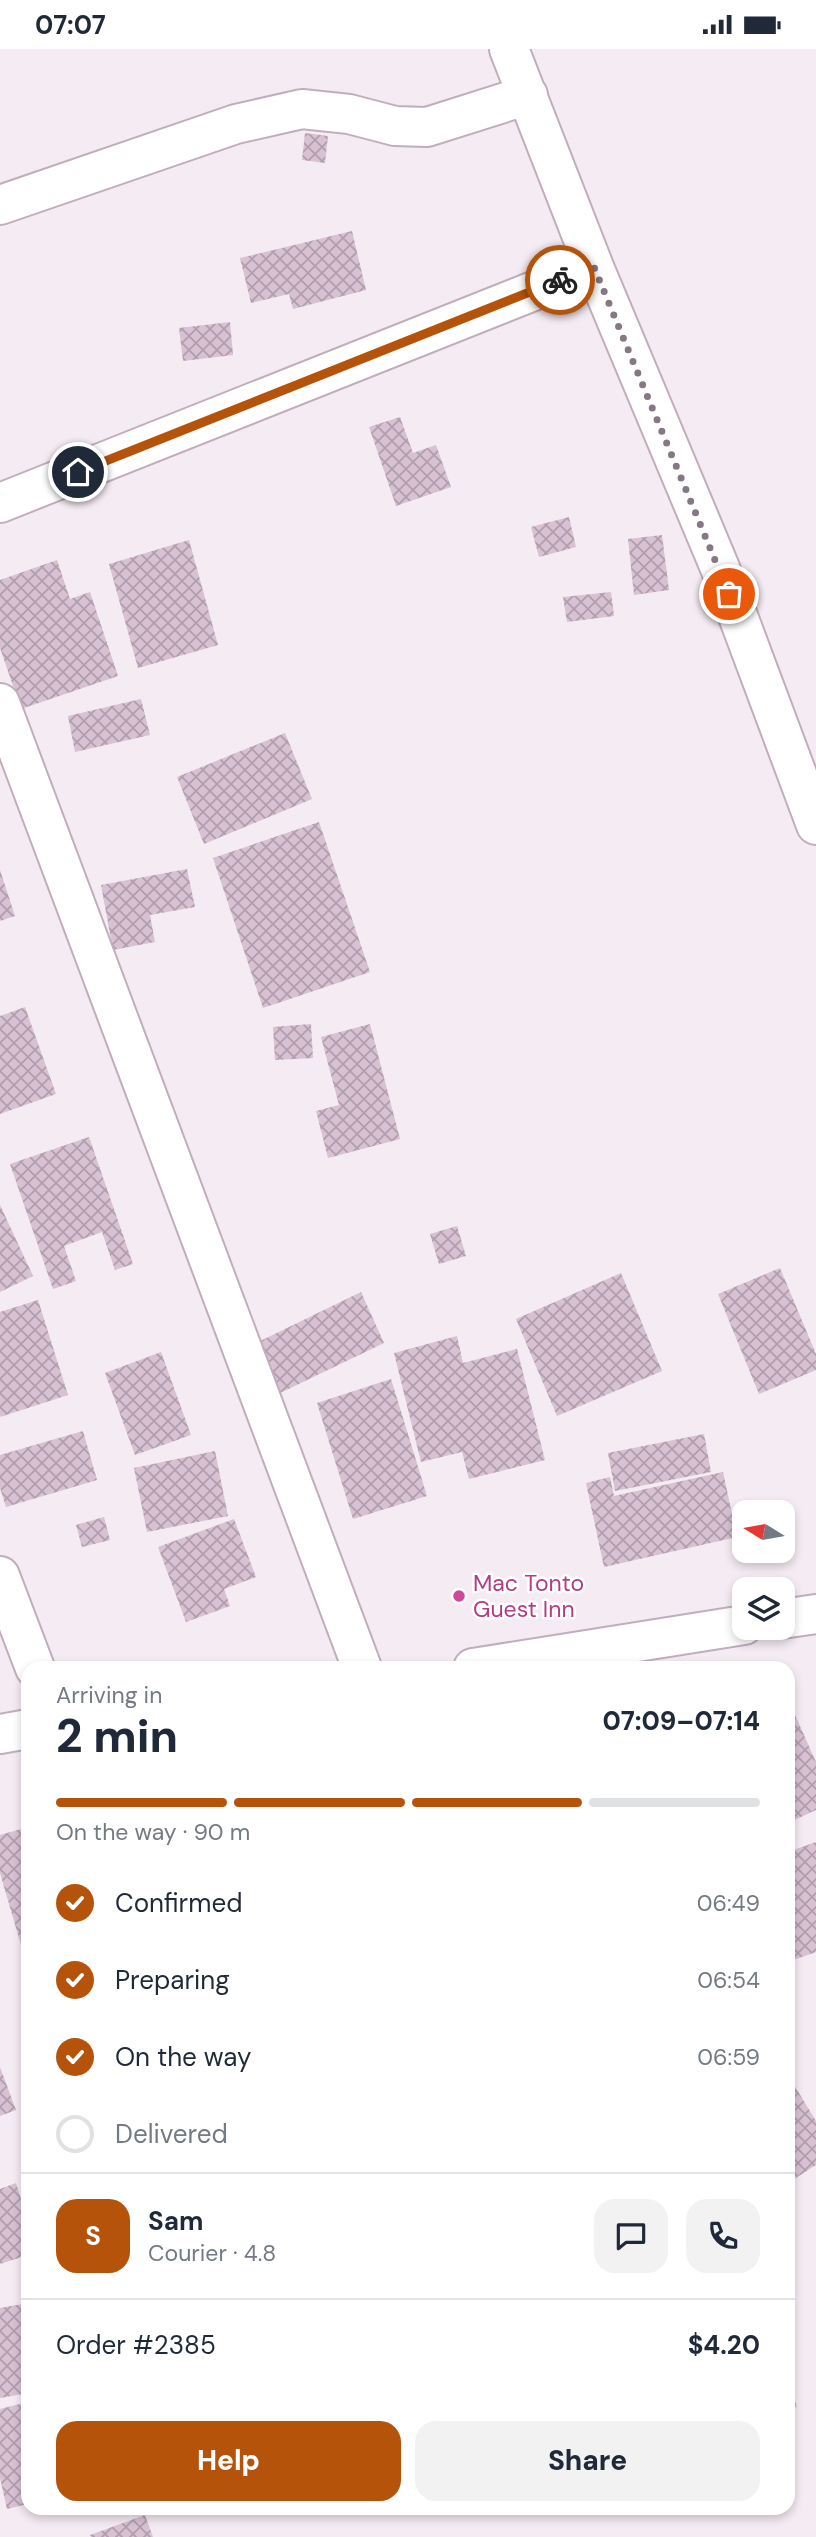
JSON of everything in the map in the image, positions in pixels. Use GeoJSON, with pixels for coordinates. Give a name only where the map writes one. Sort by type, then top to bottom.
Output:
{"type":"FeatureCollection","features":[{"type":"Feature","properties":{"kind":"street"},"geometry":{"type":"LineString","coordinates":[[509,49],[594,267],[720,569],[816,825]]}},
{"type":"Feature","properties":{"kind":"street"},"geometry":{"type":"LineString","coordinates":[[0,205],[236,124],[302,109],[349,114],[394,125],[427,127],[528,95]]}},
{"type":"Feature","properties":{"kind":"street"},"geometry":{"type":"LineString","coordinates":[[0,503],[594,267]]}},
{"type":"Feature","properties":{"kind":"street"},"geometry":{"type":"LineString","coordinates":[[0,703],[359,1661]]}},
{"type":"Feature","properties":{"kind":"street"},"geometry":{"type":"LineString","coordinates":[[0,1576],[32,1661]]}},
{"type":"Feature","properties":{"kind":"street"},"geometry":{"type":"LineString","coordinates":[[795,1617],[816,1614]]}},
{"type":"Feature","properties":{"kind":"street"},"geometry":{"type":"LineString","coordinates":[[516,1661],[732,1627]]}},
{"type":"Feature","properties":{"kind":"street"},"geometry":{"type":"LineString","coordinates":[[0,1734],[21,1730]]}},
{"type":"Feature","properties":{"kind":"building"},"geometry":{"type":"Polygon","coordinates":[[[305,133],[328,136],[325,163],[302,160],[305,133]]]}},
{"type":"Feature","properties":{"kind":"building"},"geometry":{"type":"Polygon","coordinates":[[[352,231],[366,290],[293,309],[289,294],[251,303],[240,258],[352,231]]]}},
{"type":"Feature","properties":{"kind":"building"},"geometry":{"type":"Polygon","coordinates":[[[230,322],[233,355],[183,361],[179,328],[230,322]]]}},
{"type":"Feature","properties":{"kind":"building"},"geometry":{"type":"Polygon","coordinates":[[[400,417],[413,453],[436,445],[451,487],[396,506],[369,427],[400,417]]]}},
{"type":"Feature","properties":{"kind":"building"},"geometry":{"type":"Polygon","coordinates":[[[569,517],[576,547],[539,557],[531,527],[569,517]]]}},
{"type":"Feature","properties":{"kind":"building"},"geometry":{"type":"Polygon","coordinates":[[[662,535],[669,590],[634,595],[628,539],[662,535]]]}},
{"type":"Feature","properties":{"kind":"building"},"geometry":{"type":"Polygon","coordinates":[[[189,540],[218,645],[138,668],[109,564],[189,540]]]}},
{"type":"Feature","properties":{"kind":"building"},"geometry":{"type":"Polygon","coordinates":[[[57,560],[70,599],[90,592],[118,676],[21,709],[0,648],[0,580],[57,560]]]}},
{"type":"Feature","properties":{"kind":"building"},"geometry":{"type":"Polygon","coordinates":[[[611,592],[614,616],[567,622],[563,597],[611,592]]]}},
{"type":"Feature","properties":{"kind":"building"},"geometry":{"type":"Polygon","coordinates":[[[141,699],[150,735],[75,752],[68,716],[141,699]]]}},
{"type":"Feature","properties":{"kind":"building"},"geometry":{"type":"Polygon","coordinates":[[[285,733],[312,799],[204,844],[177,777],[285,733]]]}},
{"type":"Feature","properties":{"kind":"building"},"geometry":{"type":"Polygon","coordinates":[[[319,822],[370,972],[263,1008],[213,858],[319,822]]]}},
{"type":"Feature","properties":{"kind":"building"},"geometry":{"type":"Polygon","coordinates":[[[187,869],[195,907],[150,915],[155,942],[113,950],[101,885],[187,869]]]}},
{"type":"Feature","properties":{"kind":"building"},"geometry":{"type":"Polygon","coordinates":[[[0,870],[15,916],[0,921],[0,870]]]}},
{"type":"Feature","properties":{"kind":"building"},"geometry":{"type":"Polygon","coordinates":[[[25,1007],[56,1094],[0,1114],[0,1016],[25,1007]]]}},
{"type":"Feature","properties":{"kind":"building"},"geometry":{"type":"Polygon","coordinates":[[[311,1024],[313,1058],[275,1060],[273,1027],[311,1024]]]}},
{"type":"Feature","properties":{"kind":"building"},"geometry":{"type":"Polygon","coordinates":[[[370,1024],[400,1139],[328,1158],[316,1111],[339,1105],[321,1037],[370,1024]]]}},
{"type":"Feature","properties":{"kind":"building"},"geometry":{"type":"Polygon","coordinates":[[[89,1137],[133,1264],[115,1270],[102,1232],[64,1246],[76,1281],[53,1289],[10,1164],[89,1137]]]}},
{"type":"Feature","properties":{"kind":"building"},"geometry":{"type":"Polygon","coordinates":[[[0,1205],[33,1276],[0,1292],[0,1205]]]}},
{"type":"Feature","properties":{"kind":"building"},"geometry":{"type":"Polygon","coordinates":[[[457,1226],[466,1256],[439,1264],[430,1234],[457,1226]]]}},
{"type":"Feature","properties":{"kind":"building"},"geometry":{"type":"Polygon","coordinates":[[[780,1268],[816,1354],[816,1370],[759,1394],[718,1294],[780,1268]]]}},
{"type":"Feature","properties":{"kind":"building"},"geometry":{"type":"Polygon","coordinates":[[[621,1273],[662,1371],[557,1416],[516,1319],[621,1273]]]}},
{"type":"Feature","properties":{"kind":"building"},"geometry":{"type":"Polygon","coordinates":[[[361,1292],[384,1343],[278,1394],[254,1344],[361,1292]]]}},
{"type":"Feature","properties":{"kind":"building"},"geometry":{"type":"Polygon","coordinates":[[[38,1300],[68,1395],[0,1417],[0,1312],[38,1300]]]}},
{"type":"Feature","properties":{"kind":"building"},"geometry":{"type":"Polygon","coordinates":[[[457,1336],[463,1363],[517,1349],[545,1460],[469,1479],[462,1452],[421,1462],[394,1353],[457,1336]]]}},
{"type":"Feature","properties":{"kind":"building"},"geometry":{"type":"Polygon","coordinates":[[[161,1352],[191,1435],[135,1455],[105,1373],[161,1352]]]}},
{"type":"Feature","properties":{"kind":"building"},"geometry":{"type":"Polygon","coordinates":[[[391,1379],[427,1496],[353,1519],[317,1403],[391,1379]]]}},
{"type":"Feature","properties":{"kind":"building"},"geometry":{"type":"Polygon","coordinates":[[[83,1431],[97,1480],[6,1507],[0,1488],[0,1455],[83,1431]]]}},
{"type":"Feature","properties":{"kind":"building"},"geometry":{"type":"Polygon","coordinates":[[[704,1434],[711,1472],[615,1491],[608,1453],[704,1434]]]}},
{"type":"Feature","properties":{"kind":"building"},"geometry":{"type":"Polygon","coordinates":[[[215,1451],[228,1516],[147,1532],[134,1468],[215,1451]]]}},
{"type":"Feature","properties":{"kind":"building"},"geometry":{"type":"Polygon","coordinates":[[[723,1472],[732,1514],[732,1538],[604,1567],[586,1483],[610,1477],[614,1496],[723,1472]]]}},
{"type":"Feature","properties":{"kind":"building"},"geometry":{"type":"Polygon","coordinates":[[[104,1517],[110,1540],[82,1547],[76,1525],[104,1517]]]}},
{"type":"Feature","properties":{"kind":"building"},"geometry":{"type":"Polygon","coordinates":[[[234,1519],[256,1577],[224,1589],[230,1606],[186,1622],[158,1547],[234,1519]]]}},
{"type":"Feature","properties":{"kind":"building"},"geometry":{"type":"Polygon","coordinates":[[[795,1715],[816,1762],[816,1810],[795,1820],[795,1715]]]}},
{"type":"Feature","properties":{"kind":"building"},"geometry":{"type":"Polygon","coordinates":[[[21,1829],[21,1945],[0,1873],[0,1835],[21,1829]]]}},
{"type":"Feature","properties":{"kind":"building"},"geometry":{"type":"Polygon","coordinates":[[[816,1842],[816,1952],[795,1960],[795,1850],[816,1842]]]}},
{"type":"Feature","properties":{"kind":"building"},"geometry":{"type":"Polygon","coordinates":[[[0,2067],[16,2110],[0,2116],[0,2067]]]}},
{"type":"Feature","properties":{"kind":"building"},"geometry":{"type":"Polygon","coordinates":[[[795,2086],[816,2121],[816,2165],[795,2178],[795,2086]]]}},
{"type":"Feature","properties":{"kind":"building"},"geometry":{"type":"Polygon","coordinates":[[[16,2183],[21,2199],[21,2257],[0,2264],[0,2189],[16,2183]]]}},
{"type":"Feature","properties":{"kind":"building"},"geometry":{"type":"Polygon","coordinates":[[[21,2304],[21,2394],[0,2398],[0,2308],[21,2304]]]}},
{"type":"Feature","properties":{"kind":"building"},"geometry":{"type":"Polygon","coordinates":[[[21,2404],[21,2506],[7,2509],[0,2478],[0,2409],[21,2404]]]}},
{"type":"Feature","properties":{"kind":"building"},"geometry":{"type":"Polygon","coordinates":[[[145,2515],[153,2537],[90,2535],[145,2515]]]}},
{"type":"Feature","properties":{"kind":"way so far"},"geometry":{"type":"LineString","coordinates":[[560,280],[594,267],[729,594]]}},
{"type":"Feature","properties":{"kind":"place","name":"Mac Tonto Guest Inn"},"geometry":{"type":"Point","coordinates":[459,1596]}},
{"type":"Feature","properties":{"kind":"route"},"geometry":{"type":"LineString","coordinates":[[78,472],[560,280]]}}]}
